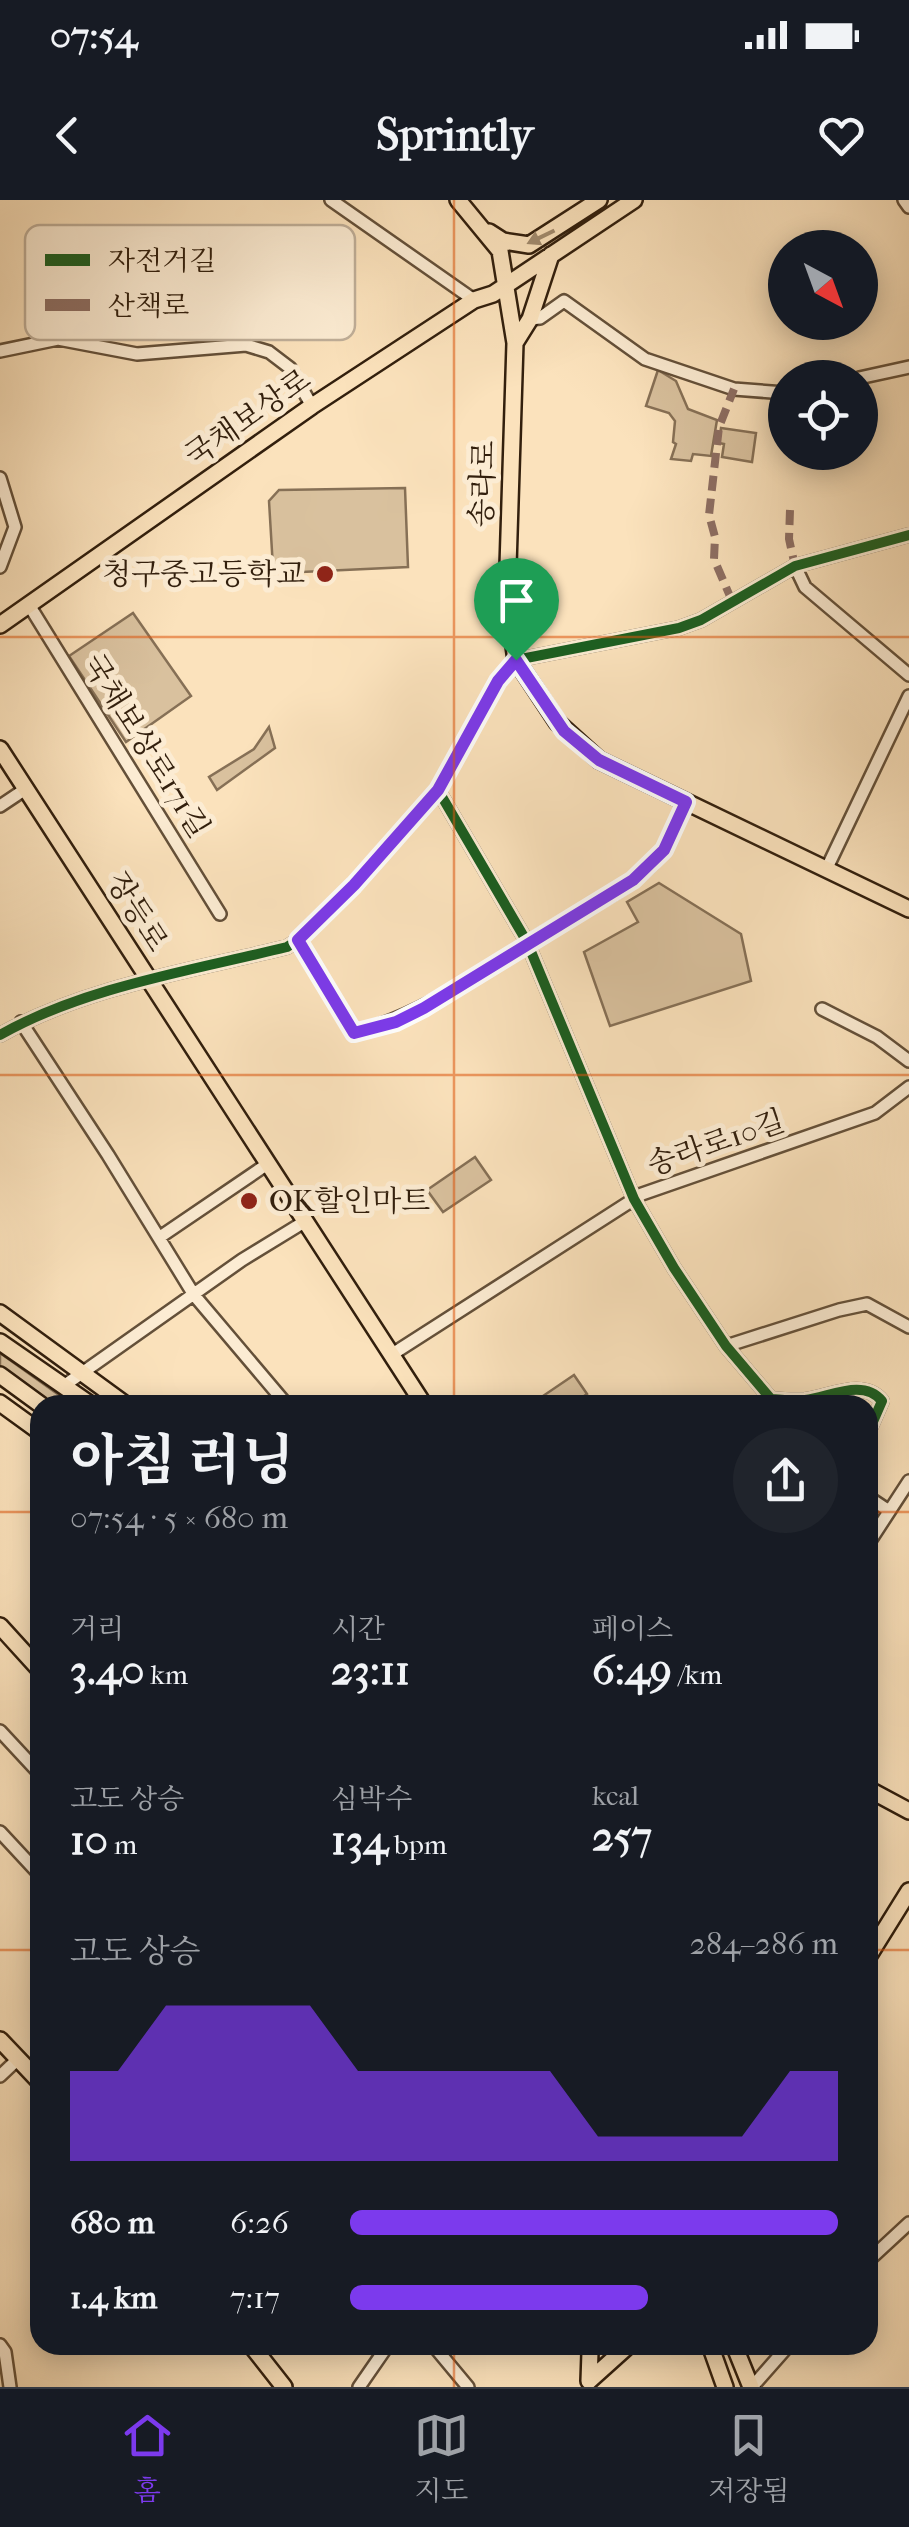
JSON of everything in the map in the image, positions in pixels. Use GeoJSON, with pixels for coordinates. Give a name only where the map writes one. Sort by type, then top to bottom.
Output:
{"type":"FeatureCollection","features":[{"type":"Feature","properties":{"kind":"main road","name":"송라로"},"geometry":{"type":"LineString","coordinates":[[458,200],[500,251],[515,343],[507,598],[516,660],[564,731],[599,760],[909,909]]}},
{"type":"Feature","properties":{"kind":"main road"},"geometry":{"type":"LineString","coordinates":[[478,225],[503,241],[529,245],[599,200]]}},
{"type":"Feature","properties":{"kind":"main road","name":"국채보상로"},"geometry":{"type":"LineString","coordinates":[[0,625],[312,406],[474,300],[493,294],[634,200]]}},
{"type":"Feature","properties":{"kind":"main road"},"geometry":{"type":"LineString","coordinates":[[515,343],[530,319],[552,254]]}},
{"type":"Feature","properties":{"kind":"main road","name":"장등로"},"geometry":{"type":"LineString","coordinates":[[0,750],[417,1395]]}},
{"type":"Feature","properties":{"kind":"main road"},"geometry":{"type":"LineString","coordinates":[[0,1313],[113,1395]]}},
{"type":"Feature","properties":{"kind":"main road"},"geometry":{"type":"LineString","coordinates":[[0,1342],[78,1395]]}},
{"type":"Feature","properties":{"kind":"main road"},"geometry":{"type":"LineString","coordinates":[[0,1375],[30,1397]]}},
{"type":"Feature","properties":{"kind":"main road"},"geometry":{"type":"LineString","coordinates":[[0,1403],[30,1425]]}},
{"type":"Feature","properties":{"kind":"main road"},"geometry":{"type":"LineString","coordinates":[[0,1626],[30,1659]]}},
{"type":"Feature","properties":{"kind":"main road"},"geometry":{"type":"LineString","coordinates":[[878,1795],[909,1810]]}},
{"type":"Feature","properties":{"kind":"main road"},"geometry":{"type":"LineString","coordinates":[[878,1941],[909,1892]]}},
{"type":"Feature","properties":{"kind":"main road"},"geometry":{"type":"LineString","coordinates":[[0,2040],[30,2072]]}},
{"type":"Feature","properties":{"kind":"main road"},"geometry":{"type":"LineString","coordinates":[[259,2355],[283,2387]]}},
{"type":"Feature","properties":{"kind":"main road"},"geometry":{"type":"LineString","coordinates":[[586,2384],[590,2355]]}},
{"type":"Feature","properties":{"kind":"main road"},"geometry":{"type":"LineString","coordinates":[[586,2384],[605,2355]]}},
{"type":"Feature","properties":{"kind":"main road"},"geometry":{"type":"LineString","coordinates":[[586,2384],[617,2355]]}},
{"type":"Feature","properties":{"kind":"main road"},"geometry":{"type":"LineString","coordinates":[[713,2355],[726,2387]]}},
{"type":"Feature","properties":{"kind":"main road"},"geometry":{"type":"LineString","coordinates":[[738,2355],[752,2387]]}},
{"type":"Feature","properties":{"kind":"street"},"geometry":{"type":"LineString","coordinates":[[331,200],[474,300]]}},
{"type":"Feature","properties":{"kind":"street"},"geometry":{"type":"LineString","coordinates":[[904,200],[909,207]]}},
{"type":"Feature","properties":{"kind":"street"},"geometry":{"type":"LineString","coordinates":[[530,319],[540,318],[564,300],[645,359],[734,389],[768,392]]}},
{"type":"Feature","properties":{"kind":"street"},"geometry":{"type":"LineString","coordinates":[[0,351],[53,340]]}},
{"type":"Feature","properties":{"kind":"street"},"geometry":{"type":"LineString","coordinates":[[63,340],[137,354],[246,346],[269,352],[290,368],[312,406]]}},
{"type":"Feature","properties":{"kind":"street"},"geometry":{"type":"LineString","coordinates":[[878,374],[909,367]]}},
{"type":"Feature","properties":{"kind":"street"},"geometry":{"type":"LineString","coordinates":[[0,478],[15,527],[0,567]]}},
{"type":"Feature","properties":{"kind":"street"},"geometry":{"type":"LineString","coordinates":[[0,1034],[22,1022],[146,979],[287,947],[298,940],[335,906],[438,790],[498,681],[516,660],[690,624],[795,566],[909,536]]}},
{"type":"Feature","properties":{"kind":"street"},"geometry":{"type":"LineString","coordinates":[[795,566],[805,587],[909,674]]}},
{"type":"Feature","properties":{"kind":"street","name":"국채보상로171길"},"geometry":{"type":"LineString","coordinates":[[29,605],[220,914]]}},
{"type":"Feature","properties":{"kind":"street"},"geometry":{"type":"LineString","coordinates":[[826,870],[909,696]]}},
{"type":"Feature","properties":{"kind":"street"},"geometry":{"type":"LineString","coordinates":[[0,806],[26,788]]}},
{"type":"Feature","properties":{"kind":"street"},"geometry":{"type":"LineString","coordinates":[[438,790],[527,942],[634,1199],[726,1346],[769,1395]]}},
{"type":"Feature","properties":{"kind":"street"},"geometry":{"type":"LineString","coordinates":[[298,940],[354,1033],[396,1022],[633,880],[664,850],[686,802]]}},
{"type":"Feature","properties":{"kind":"street"},"geometry":{"type":"LineString","coordinates":[[822,1009],[876,1037],[909,1061]]}},
{"type":"Feature","properties":{"kind":"street"},"geometry":{"type":"LineString","coordinates":[[22,1022],[194,1294],[279,1395]]}},
{"type":"Feature","properties":{"kind":"street","name":"송라로10길"},"geometry":{"type":"LineString","coordinates":[[391,1355],[634,1199],[875,1114],[909,1087]]}},
{"type":"Feature","properties":{"kind":"street"},"geometry":{"type":"LineString","coordinates":[[160,1237],[266,1165]]}},
{"type":"Feature","properties":{"kind":"street"},"geometry":{"type":"LineString","coordinates":[[65,1385],[242,1260],[304,1222]]}},
{"type":"Feature","properties":{"kind":"street"},"geometry":{"type":"LineString","coordinates":[[726,1346],[867,1304],[909,1327]]}},
{"type":"Feature","properties":{"kind":"street"},"geometry":{"type":"LineString","coordinates":[[827,1395],[862,1388],[878,1395]]}},
{"type":"Feature","properties":{"kind":"street"},"geometry":{"type":"LineString","coordinates":[[878,1528],[909,1481]]}},
{"type":"Feature","properties":{"kind":"street"},"geometry":{"type":"LineString","coordinates":[[878,1504],[889,1511]]}},
{"type":"Feature","properties":{"kind":"street"},"geometry":{"type":"LineString","coordinates":[[0,1731],[30,1763]]}},
{"type":"Feature","properties":{"kind":"street"},"geometry":{"type":"LineString","coordinates":[[0,1832],[30,1865]]}},
{"type":"Feature","properties":{"kind":"street"},"geometry":{"type":"LineString","coordinates":[[0,2076],[18,2059]]}},
{"type":"Feature","properties":{"kind":"street"},"geometry":{"type":"LineString","coordinates":[[878,2252],[909,2223]]}},
{"type":"Feature","properties":{"kind":"street"},"geometry":{"type":"LineString","coordinates":[[0,2346],[5,2352],[10,2387]]}},
{"type":"Feature","properties":{"kind":"street"},"geometry":{"type":"LineString","coordinates":[[359,2387],[381,2355]]}},
{"type":"Feature","properties":{"kind":"street"},"geometry":{"type":"LineString","coordinates":[[442,2355],[468,2387]]}},
{"type":"Feature","properties":{"kind":"street"},"geometry":{"type":"LineString","coordinates":[[752,2387],[779,2355]]}},
{"type":"Feature","properties":{"kind":"shaded area"},"geometry":{"type":"Polygon","coordinates":[[[658,370],[676,381],[688,409],[717,420],[711,456],[693,454],[691,461],[671,459],[676,444],[675,421],[669,413],[646,406],[658,370]]]}},
{"type":"Feature","properties":{"kind":"shaded area"},"geometry":{"type":"Polygon","coordinates":[[[721,428],[756,433],[752,462],[722,457],[721,428]]]}},
{"type":"Feature","properties":{"kind":"shaded area"},"geometry":{"type":"Polygon","coordinates":[[[405,488],[408,567],[280,573],[273,568],[269,501],[279,490],[405,488]]]}},
{"type":"Feature","properties":{"kind":"shaded area"},"geometry":{"type":"Polygon","coordinates":[[[133,613],[191,696],[126,742],[69,656],[133,613]]]}},
{"type":"Feature","properties":{"kind":"shaded area"},"geometry":{"type":"Polygon","coordinates":[[[269,727],[275,748],[217,790],[209,777],[254,749],[269,727]]]}},
{"type":"Feature","properties":{"kind":"shaded area"},"geometry":{"type":"Polygon","coordinates":[[[659,883],[741,934],[751,981],[610,1026],[584,952],[638,922],[627,902],[659,883]]]}},
{"type":"Feature","properties":{"kind":"shaded area"},"geometry":{"type":"Polygon","coordinates":[[[475,1157],[491,1180],[443,1212],[427,1190],[475,1157]]]}},
{"type":"Feature","properties":{"kind":"shaded area"},"geometry":{"type":"Polygon","coordinates":[[[0,1353],[59,1395],[40,1395],[0,1366],[0,1353]]]}},
{"type":"Feature","properties":{"kind":"shaded area"},"geometry":{"type":"Polygon","coordinates":[[[574,1375],[587,1394],[586,1395],[544,1395],[574,1375]]]}},
{"type":"Feature","properties":{"kind":"marked path"},"geometry":{"type":"LineString","coordinates":[[732,601],[714,559],[715,537],[709,515],[719,427],[734,389]]}},
{"type":"Feature","properties":{"kind":"marked path"},"geometry":{"type":"LineString","coordinates":[[790,510],[789,539],[795,566]]}},
{"type":"Feature","properties":{"kind":"cycle path"},"geometry":{"type":"LineString","coordinates":[[0,1035],[103,992],[287,947],[298,940],[354,885],[438,790],[498,681],[516,660],[679,628],[701,620],[795,566],[909,535]]}},
{"type":"Feature","properties":{"kind":"cycle path"},"geometry":{"type":"LineString","coordinates":[[438,790],[527,942],[634,1199],[726,1346],[768,1395]]}},
{"type":"Feature","properties":{"kind":"cycle path"},"geometry":{"type":"LineString","coordinates":[[828,1395],[856,1390],[875,1395]]}},
{"type":"Feature","properties":{"kind":"cycle path"},"geometry":{"type":"LineString","coordinates":[[878,1398],[882,1401],[878,1410]]}},
{"type":"Feature","properties":{"kind":"place","name":"청구중고등학교"},"geometry":{"type":"Point","coordinates":[325,574]}},
{"type":"Feature","properties":{"kind":"place","name":"OK할인마트"},"geometry":{"type":"Point","coordinates":[249,1201]}},
{"type":"Feature","properties":{"kind":"route"},"geometry":{"type":"LineString","coordinates":[[516,660],[564,731],[599,760],[686,802],[664,850],[633,880],[424,1008],[396,1022],[354,1033],[322,986],[298,940],[354,885],[438,790],[498,681],[516,660]]}}]}
